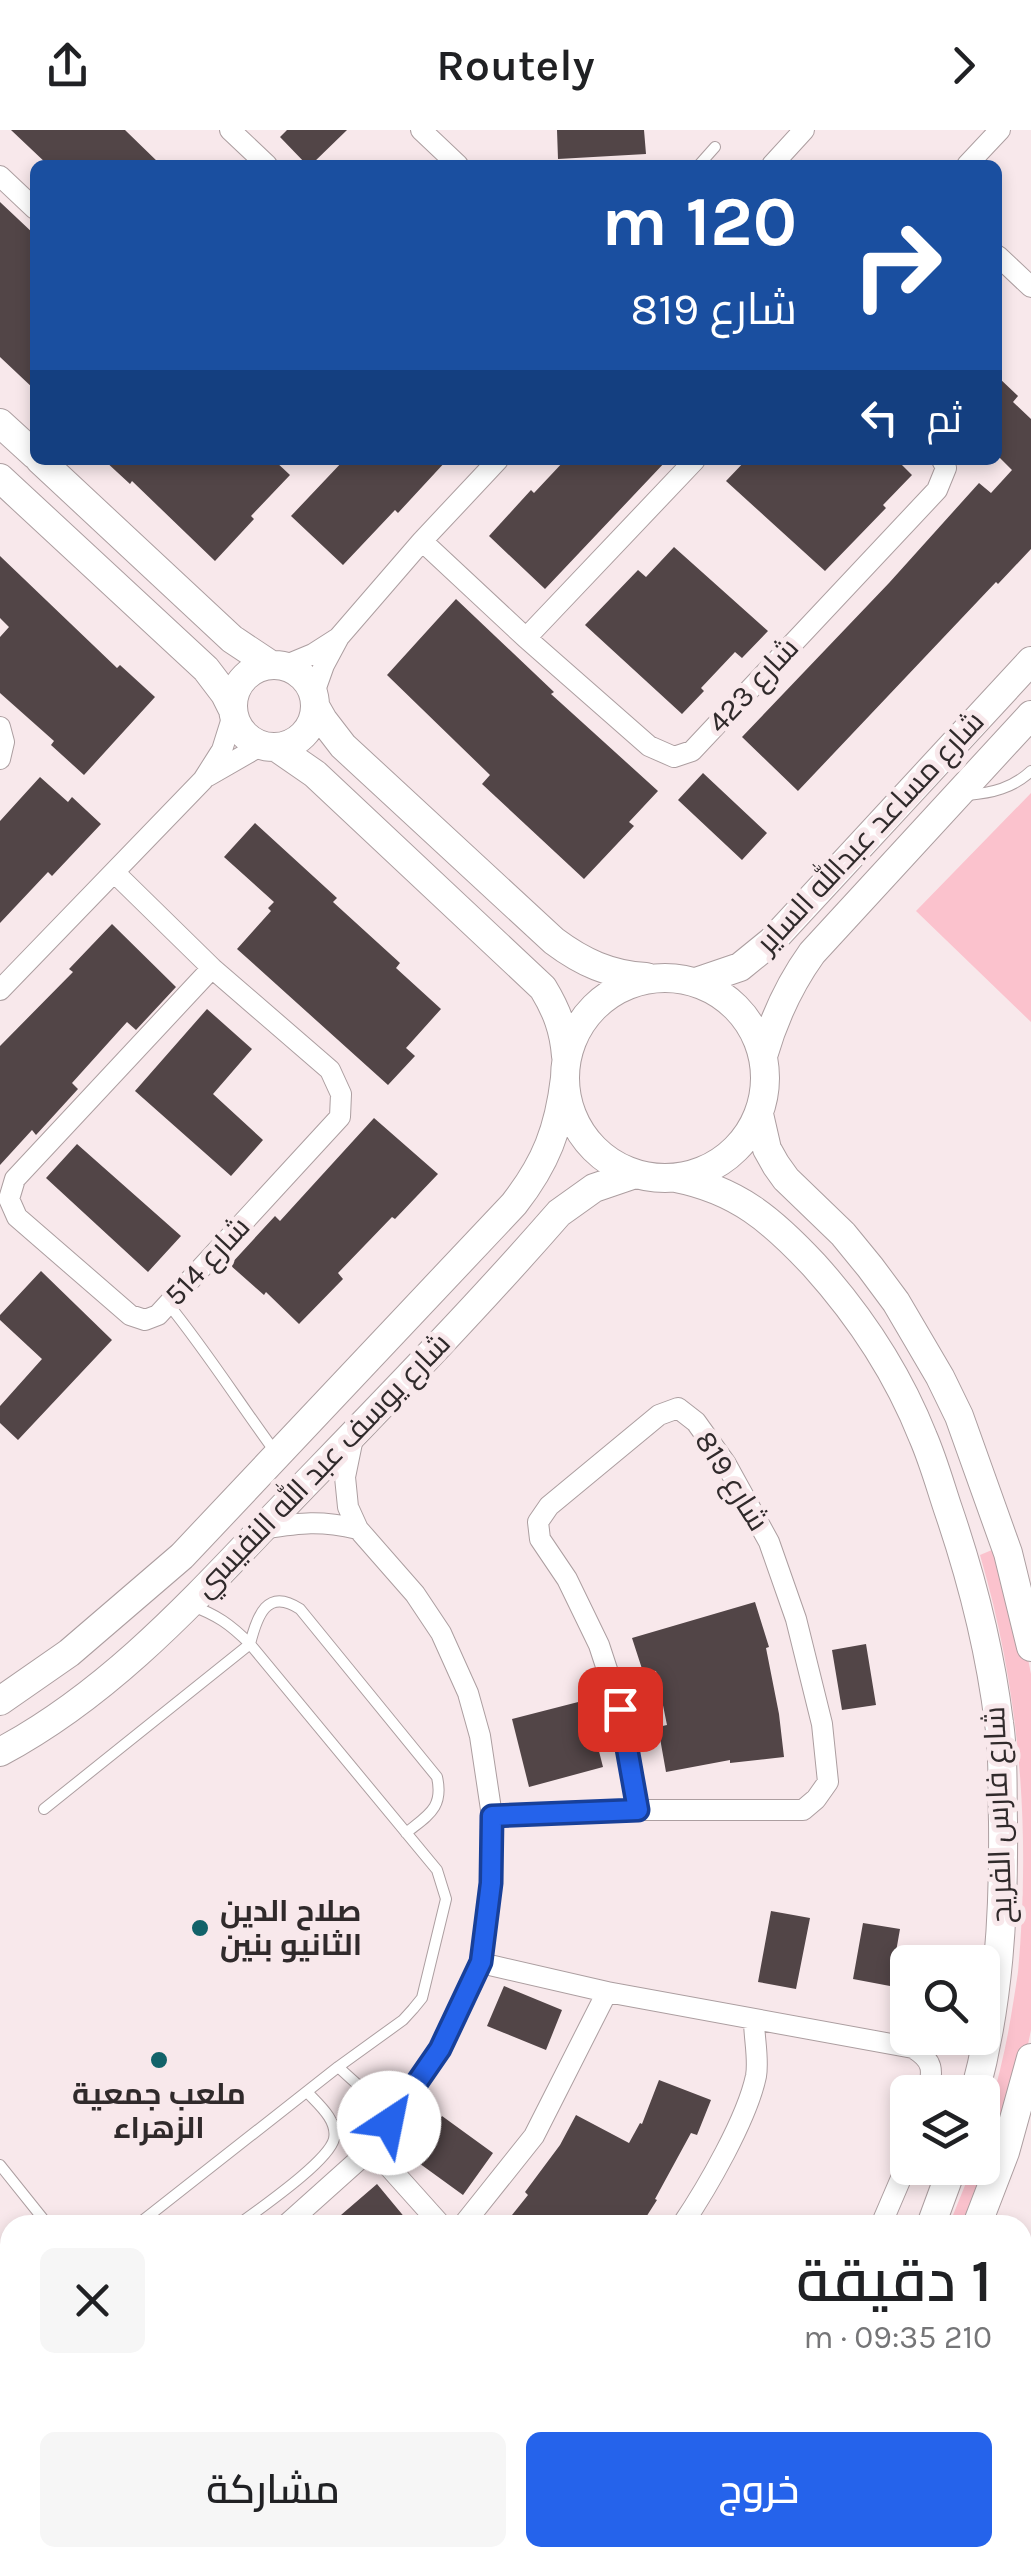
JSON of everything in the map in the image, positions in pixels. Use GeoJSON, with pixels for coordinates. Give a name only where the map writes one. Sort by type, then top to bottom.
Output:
{"type":"FeatureCollection","features":[{"type":"Feature","properties":{"kind":"street"},"geometry":{"type":"LineString","coordinates":[[230,130],[262,160]]}},
{"type":"Feature","properties":{"kind":"street"},"geometry":{"type":"LineString","coordinates":[[421,130],[453,160]]}},
{"type":"Feature","properties":{"kind":"street"},"geometry":{"type":"LineString","coordinates":[[777,160],[804,130]]}},
{"type":"Feature","properties":{"kind":"street"},"geometry":{"type":"LineString","coordinates":[[971,160],[1000,130]]}},
{"type":"Feature","properties":{"kind":"street"},"geometry":{"type":"LineString","coordinates":[[0,176],[30,205]]}},
{"type":"Feature","properties":{"kind":"street"},"geometry":{"type":"LineString","coordinates":[[1002,260],[1031,287]]}},
{"type":"Feature","properties":{"kind":"street"},"geometry":{"type":"LineString","coordinates":[[0,422],[30,450]]}},
{"type":"Feature","properties":{"kind":"street"},"geometry":{"type":"LineString","coordinates":[[0,478],[206,669],[225,694],[239,728],[249,739],[269,746],[315,774],[544,988],[564,1034],[570,1110],[584,1138],[606,1160],[634,1174],[676,1178],[702,1171],[726,1158],[745,1138],[759,1114],[765,1086],[764,1056],[750,1024],[726,998],[696,982],[602,970],[576,958],[554,941],[342,746],[322,720],[308,682],[297,672],[277,666],[232,640],[45,465]]}},
{"type":"Feature","properties":{"kind":"street"},"geometry":{"type":"LineString","coordinates":[[203,780],[231,762],[299,738],[313,718],[324,666],[339,637],[493,465]]}},
{"type":"Feature","properties":{"kind":"street"},"geometry":{"type":"LineString","coordinates":[[526,638],[690,465]]}},
{"type":"Feature","properties":{"kind":"street","name":"شارع 423"},"geometry":{"type":"LineString","coordinates":[[422,541],[649,746],[674,757],[692,751],[936,490],[944,465]]}},
{"type":"Feature","properties":{"kind":"street"},"geometry":{"type":"LineString","coordinates":[[0,990],[203,780],[222,750],[240,681],[251,672],[313,654],[339,637]]}},
{"type":"Feature","properties":{"kind":"street","name":"شارع مساعد عبدالله الساير"},"geometry":{"type":"LineString","coordinates":[[696,982],[740,967],[772,940],[1031,661]]}},
{"type":"Feature","properties":{"kind":"street","name":"شارع مساعد عبدالله الساير"},"geometry":{"type":"LineString","coordinates":[[764,1056],[782,1002],[812,953],[1031,715]]}},
{"type":"Feature","properties":{"kind":"street"},"geometry":{"type":"LineString","coordinates":[[0,727],[4,742],[0,759]]}},
{"type":"Feature","properties":{"kind":"street","name":"شارع 514"},"geometry":{"type":"LineString","coordinates":[[115,873],[212,968],[330,1070],[340,1094],[340,1118],[168,1304],[145,1320],[130,1316],[17,1217],[9,1199],[15,1179],[212,968]]}},
{"type":"Feature","properties":{"kind":"street"},"geometry":{"type":"LineString","coordinates":[[454,904],[471,904],[478,898],[483,881],[479,873]]}},
{"type":"Feature","properties":{"kind":"street"},"geometry":{"type":"LineString","coordinates":[[566,1069],[578,1029],[598,1004],[626,986],[658,978]]}},
{"type":"Feature","properties":{"kind":"street","name":"شارع يوسف عبد الله النفيسي"},"geometry":{"type":"LineString","coordinates":[[0,1701],[69,1652],[182,1556],[514,1204],[545,1158],[558,1119],[566,1069]]}},
{"type":"Feature","properties":{"kind":"street"},"geometry":{"type":"LineString","coordinates":[[759,1114],[776,1164],[870,1267],[896,1302],[940,1377],[959,1416],[1008,1553],[1031,1648]]}},
{"type":"Feature","properties":{"kind":"street","name":"شارع يوسف عبد الله النفيسي"},"geometry":{"type":"LineString","coordinates":[[0,1752],[99,1688],[189,1605],[559,1213],[594,1188],[634,1174]]}},
{"type":"Feature","properties":{"kind":"street","name":"شارع فارس الفريح"},"geometry":{"type":"LineString","coordinates":[[676,1178],[734,1196],[768,1220],[830,1283],[858,1320],[882,1356],[924,1437],[968,1566],[1000,1727],[1003,1811],[1000,1953],[979,2075]]}},
{"type":"Feature","properties":{"kind":"street","name":"شارع 819"},"geometry":{"type":"LineString","coordinates":[[492,1816],[638,1810],[803,1810],[828,1782],[822,1724],[796,1618],[769,1542],[726,1464],[696,1422],[678,1408],[659,1415],[549,1506],[538,1522],[540,1539],[566,1579],[599,1645],[620,1709],[638,1810]]}},
{"type":"Feature","properties":{"kind":"street"},"geometry":{"type":"LineString","coordinates":[[297,2215],[372,2148],[440,2049],[481,1962],[491,1883],[492,1816],[480,1736],[457,1664],[442,1633],[415,1594],[358,1529],[348,1507],[345,1477],[354,1433]]}},
{"type":"Feature","properties":{"kind":"street"},"geometry":{"type":"LineString","coordinates":[[262,1530],[328,1522],[358,1529]]}},
{"type":"Feature","properties":{"kind":"street"},"geometry":{"type":"LineString","coordinates":[[481,1962],[607,1992],[914,2048],[928,2057],[932,2075]]}},
{"type":"Feature","properties":{"kind":"street"},"geometry":{"type":"LineString","coordinates":[[471,2215],[534,2136],[607,1992]]}},
{"type":"Feature","properties":{"kind":"street"},"geometry":{"type":"LineString","coordinates":[[689,2215],[729,2144],[756,2074],[754,2020]]}},
{"type":"Feature","properties":{"kind":"street"},"geometry":{"type":"LineString","coordinates":[[994,2215],[1005,2152],[1031,2058]]}},
{"type":"Feature","properties":{"kind":"street"},"geometry":{"type":"LineString","coordinates":[[372,2148],[432,2215]]}},
{"type":"Feature","properties":{"kind":"street"},"geometry":{"type":"LineString","coordinates":[[981,2215],[1005,2152]]}},
{"type":"Feature","properties":{"kind":"street"},"geometry":{"type":"LineString","coordinates":[[886,2215],[899,2185]]}},
{"type":"Feature","properties":{"kind":"street"},"geometry":{"type":"LineString","coordinates":[[936,2215],[946,2185]]}},
{"type":"Feature","properties":{"kind":"lane"},"geometry":{"type":"LineString","coordinates":[[704,160],[715,148]]}},
{"type":"Feature","properties":{"kind":"lane"},"geometry":{"type":"LineString","coordinates":[[957,794],[1002,790],[1031,772]]}},
{"type":"Feature","properties":{"kind":"lane"},"geometry":{"type":"LineString","coordinates":[[168,1304],[277,1454]]}},
{"type":"Feature","properties":{"kind":"lane"},"geometry":{"type":"LineString","coordinates":[[44,1809],[250,1644],[260,1612],[278,1600],[300,1609],[437,1777],[439,1799],[434,1810],[406,1833]]}},
{"type":"Feature","properties":{"kind":"lane"},"geometry":{"type":"LineString","coordinates":[[151,2215],[403,2020],[422,1998],[446,1900],[437,1870],[250,1644],[214,1614],[189,1605]]}},
{"type":"Feature","properties":{"kind":"lane"},"geometry":{"type":"LineString","coordinates":[[338,2067],[374,2099],[396,2102],[406,2098]]}},
{"type":"Feature","properties":{"kind":"lane"},"geometry":{"type":"LineString","coordinates":[[251,2215],[317,2163],[334,2140],[333,2125],[326,2112],[307,2092]]}},
{"type":"Feature","properties":{"kind":"lane"},"geometry":{"type":"LineString","coordinates":[[0,2164],[40,2215]]}},
{"type":"Feature","properties":{"kind":"lane"},"geometry":{"type":"LineString","coordinates":[[0,2191],[13,2181]]}},
{"type":"Feature","properties":{"kind":"shaded area"},"geometry":{"type":"Polygon","coordinates":[[[1031,793],[1031,1022],[916,911],[1031,793]]]}},
{"type":"Feature","properties":{"kind":"shaded area"},"geometry":{"type":"Polygon","coordinates":[[[999,1547],[1031,1674],[1031,2030],[1022,2073],[1000,2140],[998,2075],[1018,1972],[1023,1866],[1019,1762],[994,1606],[980,1555],[999,1547]]]}},
{"type":"Feature","properties":{"kind":"shaded area"},"geometry":{"type":"Polygon","coordinates":[[[965,2185],[985,2185],[975,2215],[953,2215],[965,2185]]]}},
{"type":"Feature","properties":{"kind":"building"},"geometry":{"type":"Polygon","coordinates":[[[11,130],[125,130],[156,160],[43,160],[11,130]]]}},
{"type":"Feature","properties":{"kind":"building"},"geometry":{"type":"Polygon","coordinates":[[[287,130],[347,130],[316,160],[302,160],[280,137],[287,130]]]}},
{"type":"Feature","properties":{"kind":"building"},"geometry":{"type":"Polygon","coordinates":[[[557,130],[644,130],[646,154],[558,159],[557,130]]]}},
{"type":"Feature","properties":{"kind":"building"},"geometry":{"type":"Polygon","coordinates":[[[0,202],[30,230],[30,385],[0,357],[0,202]]]}},
{"type":"Feature","properties":{"kind":"building"},"geometry":{"type":"Polygon","coordinates":[[[1002,381],[1018,396],[1013,402],[1031,419],[1031,549],[798,791],[742,737],[979,483],[991,493],[1012,470],[1002,460],[1002,381]]]}},
{"type":"Feature","properties":{"kind":"building"},"geometry":{"type":"Polygon","coordinates":[[[109,465],[279,465],[290,475],[215,561],[132,481],[130,484],[109,465]]]}},
{"type":"Feature","properties":{"kind":"building"},"geometry":{"type":"Polygon","coordinates":[[[339,465],[442,465],[343,565],[291,516],[339,465]]]}},
{"type":"Feature","properties":{"kind":"building"},"geometry":{"type":"Polygon","coordinates":[[[560,465],[662,465],[545,589],[489,536],[531,490],[534,493],[560,465]]]}},
{"type":"Feature","properties":{"kind":"building"},"geometry":{"type":"Polygon","coordinates":[[[741,465],[902,465],[912,475],[825,571],[726,481],[741,465]]]}},
{"type":"Feature","properties":{"kind":"building"},"geometry":{"type":"Polygon","coordinates":[[[674,547],[768,631],[742,658],[735,652],[682,714],[585,625],[638,570],[646,577],[674,547]]]}},
{"type":"Feature","properties":{"kind":"building"},"geometry":{"type":"Polygon","coordinates":[[[0,556],[117,668],[120,665],[155,697],[84,775],[51,745],[54,741],[0,693],[0,637],[9,627],[0,618],[0,556]]]}},
{"type":"Feature","properties":{"kind":"building"},"geometry":{"type":"Polygon","coordinates":[[[456,599],[554,692],[551,694],[658,791],[629,822],[634,826],[584,879],[482,784],[490,775],[387,675],[456,599]]]}},
{"type":"Feature","properties":{"kind":"building"},"geometry":{"type":"Polygon","coordinates":[[[703,773],[767,833],[742,860],[678,800],[703,773]]]}},
{"type":"Feature","properties":{"kind":"building"},"geometry":{"type":"Polygon","coordinates":[[[40,777],[68,802],[72,797],[101,824],[0,923],[0,821],[40,777]]]}},
{"type":"Feature","properties":{"kind":"building"},"geometry":{"type":"Polygon","coordinates":[[[255,823],[337,898],[333,902],[400,963],[396,968],[441,1009],[406,1048],[415,1056],[388,1085],[237,949],[271,911],[268,908],[274,902],[224,857],[255,823]]]}},
{"type":"Feature","properties":{"kind":"building"},"geometry":{"type":"Polygon","coordinates":[[[112,924],[176,987],[136,1030],[127,1022],[72,1083],[78,1089],[36,1135],[32,1130],[0,1165],[0,1046],[73,972],[69,969],[112,924]]]}},
{"type":"Feature","properties":{"kind":"building"},"geometry":{"type":"Polygon","coordinates":[[[207,1009],[252,1049],[213,1094],[263,1140],[231,1176],[135,1091],[207,1009]]]}},
{"type":"Feature","properties":{"kind":"building"},"geometry":{"type":"Polygon","coordinates":[[[374,1118],[438,1174],[338,1273],[343,1279],[299,1324],[230,1265],[275,1216],[280,1221],[374,1118]]]}},
{"type":"Feature","properties":{"kind":"building"},"geometry":{"type":"Polygon","coordinates":[[[77,1144],[181,1236],[148,1272],[46,1178],[77,1144]]]}},
{"type":"Feature","properties":{"kind":"building"},"geometry":{"type":"Polygon","coordinates":[[[41,1271],[112,1340],[18,1440],[0,1423],[0,1406],[42,1359],[0,1320],[0,1315],[41,1271]]]}},
{"type":"Feature","properties":{"kind":"building"},"geometry":{"type":"Polygon","coordinates":[[[755,1602],[769,1647],[766,1648],[784,1757],[730,1760],[666,1772],[658,1727],[667,1725],[656,1671],[644,1675],[632,1638],[755,1602]]]}},
{"type":"Feature","properties":{"kind":"building"},"geometry":{"type":"Polygon","coordinates":[[[866,1644],[876,1705],[842,1710],[832,1650],[866,1644]]]}},
{"type":"Feature","properties":{"kind":"building"},"geometry":{"type":"Polygon","coordinates":[[[586,1700],[603,1767],[529,1787],[512,1719],[586,1700]]]}},
{"type":"Feature","properties":{"kind":"building"},"geometry":{"type":"Polygon","coordinates":[[[771,1911],[810,1918],[796,1989],[758,1982],[771,1911]]]}},
{"type":"Feature","properties":{"kind":"building"},"geometry":{"type":"Polygon","coordinates":[[[863,1923],[900,1929],[897,1945],[890,1945],[890,1986],[853,1979],[863,1923]]]}},
{"type":"Feature","properties":{"kind":"building"},"geometry":{"type":"Polygon","coordinates":[[[504,1986],[562,2010],[546,2050],[487,2026],[504,1986]]]}},
{"type":"Feature","properties":{"kind":"building"},"geometry":{"type":"Polygon","coordinates":[[[659,2080],[711,2100],[697,2135],[691,2133],[647,2215],[512,2215],[576,2115],[629,2143],[642,2124],[659,2080]]]}},
{"type":"Feature","properties":{"kind":"building"},"geometry":{"type":"Polygon","coordinates":[[[442,2116],[493,2153],[463,2195],[412,2158],[442,2116]]]}},
{"type":"Feature","properties":{"kind":"building"},"geometry":{"type":"Polygon","coordinates":[[[377,2184],[403,2215],[341,2215],[377,2184]]]}},
{"type":"Feature","properties":{"kind":"place","name":"صلاح الدين الثانيو بنين"},"geometry":{"type":"Point","coordinates":[200,1928]}},
{"type":"Feature","properties":{"kind":"place","name":"ملعب جمعية الزهراء"},"geometry":{"type":"Point","coordinates":[159,2060]}},
{"type":"Feature","properties":{"kind":"route"},"geometry":{"type":"LineString","coordinates":[[389,2123],[440,2049],[481,1962],[491,1883],[492,1816],[638,1810],[620,1709]]}}]}
